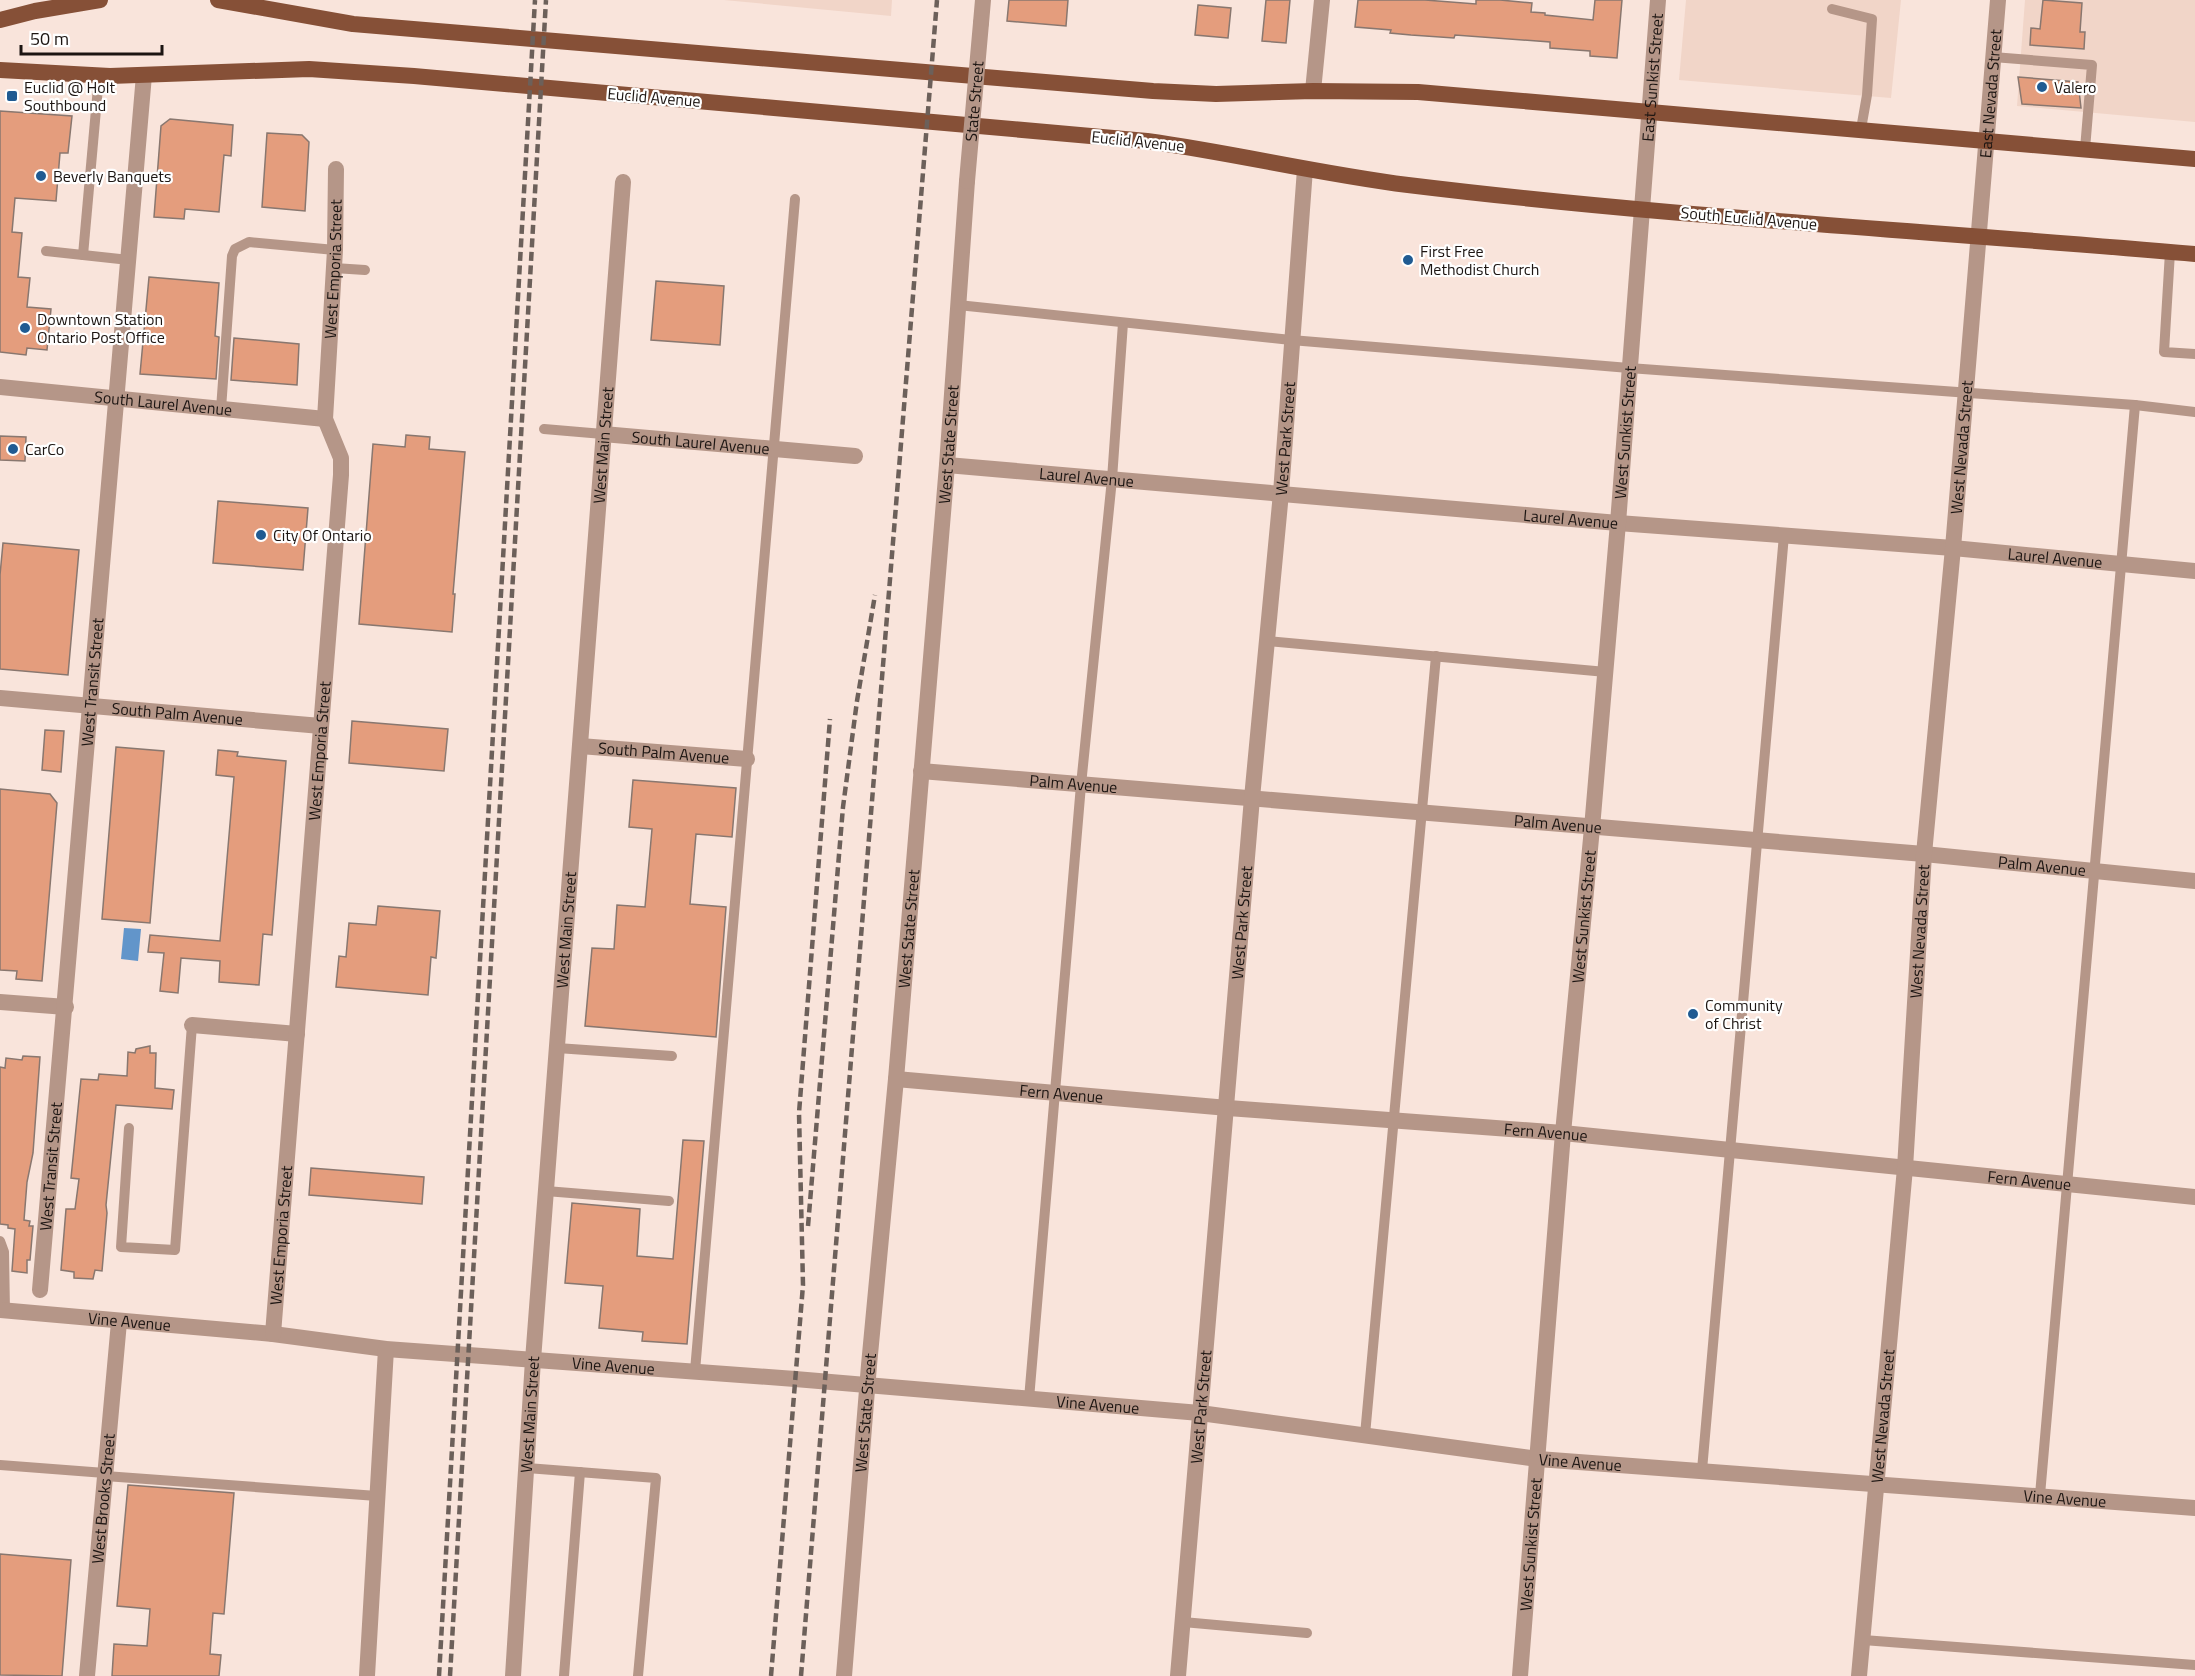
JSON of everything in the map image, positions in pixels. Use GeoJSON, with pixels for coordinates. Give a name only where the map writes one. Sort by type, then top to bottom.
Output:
{"type":"FeatureCollection","features":[{"type":"Feature","properties":{"kind":"main road"},"geometry":{"type":"LineString","coordinates":[[0,20],[100,0]]}},
{"type":"Feature","properties":{"kind":"main road"},"geometry":{"type":"LineString","coordinates":[[218,0],[353,24],[1082,85],[1216,94],[1313,91],[1418,92],[2195,159]]}},
{"type":"Feature","properties":{"kind":"main road","name":"Euclid Avenue"},"geometry":{"type":"LineString","coordinates":[[0,70],[99,76],[280,69],[403,75],[1147,141],[1212,150],[1305,169]]}},
{"type":"Feature","properties":{"kind":"main road","name":"South Euclid Avenue"},"geometry":{"type":"LineString","coordinates":[[1305,169],[1407,185],[1641,209],[2195,254]]}},
{"type":"Feature","properties":{"kind":"street","name":"State Street"},"geometry":{"type":"LineString","coordinates":[[967,181],[983,0]]}},
{"type":"Feature","properties":{"kind":"street"},"geometry":{"type":"LineString","coordinates":[[1313,91],[1322,0]]}},
{"type":"Feature","properties":{"kind":"street","name":"East Sunkist Street"},"geometry":{"type":"LineString","coordinates":[[1645,157],[1658,0]]}},
{"type":"Feature","properties":{"kind":"street","name":"East Nevada Street"},"geometry":{"type":"LineString","coordinates":[[1982,186],[1998,0]]}},
{"type":"Feature","properties":{"kind":"street","name":"West Transit Street"},"geometry":{"type":"LineString","coordinates":[[40,1290],[144,75]]}},
{"type":"Feature","properties":{"kind":"street","name":"West Sunkist Street"},"geometry":{"type":"LineString","coordinates":[[1520,1676],[1563,1133],[1618,523],[1645,157]]}},
{"type":"Feature","properties":{"kind":"street","name":"West Emporia Street"},"geometry":{"type":"LineString","coordinates":[[273,1334],[341,475],[341,458],[325,419],[335,250],[336,169]]}},
{"type":"Feature","properties":{"kind":"street","name":"West Park Street"},"geometry":{"type":"LineString","coordinates":[[1178,1676],[1252,798],[1281,493],[1305,169]]}},
{"type":"Feature","properties":{"kind":"street","name":"West State Street"},"geometry":{"type":"LineString","coordinates":[[844,1676],[867,1385],[896,1079],[967,181]]}},
{"type":"Feature","properties":{"kind":"street","name":"West Main Street"},"geometry":{"type":"LineString","coordinates":[[513,1676],[533,1360],[623,182]]}},
{"type":"Feature","properties":{"kind":"street","name":"West Nevada Street"},"geometry":{"type":"LineString","coordinates":[[1859,1676],[1905,1168],[1924,854],[1953,548],[1982,186]]}},
{"type":"Feature","properties":{"kind":"street","name":"South Laurel Avenue"},"geometry":{"type":"LineString","coordinates":[[0,387],[325,419]]}},
{"type":"Feature","properties":{"kind":"street","name":"South Laurel Avenue"},"geometry":{"type":"LineString","coordinates":[[603,434],[855,456]]}},
{"type":"Feature","properties":{"kind":"street","name":"Laurel Avenue"},"geometry":{"type":"LineString","coordinates":[[946,465],[1618,523],[1953,548],[2195,571]]}},
{"type":"Feature","properties":{"kind":"street","name":"South Palm Avenue"},"geometry":{"type":"LineString","coordinates":[[0,703],[90,705],[321,726]]}},
{"type":"Feature","properties":{"kind":"street","name":"South Palm Avenue"},"geometry":{"type":"LineString","coordinates":[[580,746],[747,759]]}},
{"type":"Feature","properties":{"kind":"street","name":"Palm Avenue"},"geometry":{"type":"LineString","coordinates":[[921,771],[1924,854],[2195,881]]}},
{"type":"Feature","properties":{"kind":"street"},"geometry":{"type":"LineString","coordinates":[[0,1002],[66,1007]]}},
{"type":"Feature","properties":{"kind":"street"},"geometry":{"type":"LineString","coordinates":[[192,1025],[297,1034]]}},
{"type":"Feature","properties":{"kind":"street","name":"Fern Avenue"},"geometry":{"type":"LineString","coordinates":[[896,1079],[1227,1108],[1563,1133],[2195,1197]]}},
{"type":"Feature","properties":{"kind":"street","name":"Vine Avenue"},"geometry":{"type":"LineString","coordinates":[[3,1311],[273,1334],[386,1349],[695,1371],[1200,1413],[1538,1459],[2195,1508]]}},
{"type":"Feature","properties":{"kind":"street","name":"West Brooks Street"},"geometry":{"type":"LineString","coordinates":[[87,1676],[119,1322]]}},
{"type":"Feature","properties":{"kind":"street"},"geometry":{"type":"LineString","coordinates":[[367,1676],[386,1349]]}},
{"type":"Feature","properties":{"kind":"lane"},"geometry":{"type":"LineString","coordinates":[[1832,9],[1872,19],[1867,95],[1861,129]]}},
{"type":"Feature","properties":{"kind":"lane"},"geometry":{"type":"LineString","coordinates":[[1994,57],[2092,65],[2085,149]]}},
{"type":"Feature","properties":{"kind":"lane"},"geometry":{"type":"LineString","coordinates":[[83,255],[99,76]]}},
{"type":"Feature","properties":{"kind":"lane"},"geometry":{"type":"LineString","coordinates":[[695,1371],[795,198]]}},
{"type":"Feature","properties":{"kind":"lane"},"geometry":{"type":"LineString","coordinates":[[221,409],[232,256],[235,249],[249,242],[335,250]]}},
{"type":"Feature","properties":{"kind":"lane"},"geometry":{"type":"LineString","coordinates":[[46,251],[129,260]]}},
{"type":"Feature","properties":{"kind":"lane"},"geometry":{"type":"LineString","coordinates":[[2170,252],[2164,352],[2195,354]]}},
{"type":"Feature","properties":{"kind":"lane"},"geometry":{"type":"LineString","coordinates":[[334,268],[365,270]]}},
{"type":"Feature","properties":{"kind":"lane"},"geometry":{"type":"LineString","coordinates":[[958,305],[1291,340],[1629,368],[2135,405],[2195,412]]}},
{"type":"Feature","properties":{"kind":"lane"},"geometry":{"type":"LineString","coordinates":[[1029,1399],[1081,784],[1112,479],[1123,323]]}},
{"type":"Feature","properties":{"kind":"lane"},"geometry":{"type":"LineString","coordinates":[[2040,1496],[2135,405]]}},
{"type":"Feature","properties":{"kind":"lane","name":"South Laurel Avenue"},"geometry":{"type":"LineString","coordinates":[[544,429],[603,434]]}},
{"type":"Feature","properties":{"kind":"lane"},"geometry":{"type":"LineString","coordinates":[[1702,1470],[1784,535]]}},
{"type":"Feature","properties":{"kind":"lane"},"geometry":{"type":"LineString","coordinates":[[1267,641],[1605,672]]}},
{"type":"Feature","properties":{"kind":"lane"},"geometry":{"type":"LineString","coordinates":[[1365,1435],[1437,656]]}},
{"type":"Feature","properties":{"kind":"lane"},"geometry":{"type":"LineString","coordinates":[[129,1128],[121,1247],[175,1250],[192,1025]]}},
{"type":"Feature","properties":{"kind":"lane"},"geometry":{"type":"LineString","coordinates":[[557,1048],[672,1056]]}},
{"type":"Feature","properties":{"kind":"lane"},"geometry":{"type":"LineString","coordinates":[[546,1191],[669,1201]]}},
{"type":"Feature","properties":{"kind":"lane"},"geometry":{"type":"LineString","coordinates":[[0,1241],[4,1252],[3,1311]]}},
{"type":"Feature","properties":{"kind":"lane"},"geometry":{"type":"LineString","coordinates":[[0,1465],[377,1496]]}},
{"type":"Feature","properties":{"kind":"lane"},"geometry":{"type":"LineString","coordinates":[[526,1468],[656,1478],[638,1676]]}},
{"type":"Feature","properties":{"kind":"lane"},"geometry":{"type":"LineString","coordinates":[[564,1676],[580,1473]]}},
{"type":"Feature","properties":{"kind":"lane"},"geometry":{"type":"LineString","coordinates":[[1183,1622],[1306,1633]]}},
{"type":"Feature","properties":{"kind":"lane"},"geometry":{"type":"LineString","coordinates":[[1863,1640],[2195,1665]]}},
{"type":"Feature","properties":{"kind":"shaded area"},"geometry":{"type":"Polygon","coordinates":[[[724,0],[892,0],[891,16],[724,0]]]}},
{"type":"Feature","properties":{"kind":"shaded area"},"geometry":{"type":"Polygon","coordinates":[[[1686,0],[1901,0],[1891,98],[1679,80],[1686,0]]]}},
{"type":"Feature","properties":{"kind":"shaded area"},"geometry":{"type":"Polygon","coordinates":[[[2025,0],[2195,0],[2195,122],[2017,106],[2025,0]]]}},
{"type":"Feature","properties":{"kind":"water"},"geometry":{"type":"Polygon","coordinates":[[[124,928],[141,929],[138,961],[121,959],[124,928]]]}},
{"type":"Feature","properties":{"kind":"building"},"geometry":{"type":"Polygon","coordinates":[[[1009,0],[1068,0],[1066,26],[1007,21],[1009,0]]]}},
{"type":"Feature","properties":{"kind":"building"},"geometry":{"type":"Polygon","coordinates":[[[1266,0],[1290,0],[1286,43],[1262,41],[1266,0]]]}},
{"type":"Feature","properties":{"kind":"building"},"geometry":{"type":"Polygon","coordinates":[[[1358,0],[1425,0],[1476,4],[1476,0],[1500,0],[1532,3],[1531,12],[1593,20],[1595,0],[1622,0],[1617,58],[1590,56],[1590,51],[1550,48],[1550,42],[1455,35],[1454,38],[1411,35],[1390,33],[1391,30],[1355,27],[1358,0]]]}},
{"type":"Feature","properties":{"kind":"building"},"geometry":{"type":"Polygon","coordinates":[[[2043,0],[2082,3],[2080,32],[2085,32],[2084,49],[2030,45],[2031,28],[2040,29],[2043,0]]]}},
{"type":"Feature","properties":{"kind":"building"},"geometry":{"type":"Polygon","coordinates":[[[1198,5],[1231,8],[1228,38],[1195,35],[1198,5]]]}},
{"type":"Feature","properties":{"kind":"building"},"geometry":{"type":"Polygon","coordinates":[[[2018,77],[2078,82],[2081,108],[2022,104],[2018,77]]]}},
{"type":"Feature","properties":{"kind":"building"},"geometry":{"type":"Polygon","coordinates":[[[0,111],[72,116],[68,153],[60,153],[56,201],[15,198],[12,232],[22,233],[18,277],[30,278],[27,307],[51,309],[47,350],[27,348],[26,355],[0,352],[0,111]]]}},
{"type":"Feature","properties":{"kind":"building"},"geometry":{"type":"Polygon","coordinates":[[[170,119],[233,125],[231,156],[224,155],[219,212],[185,209],[184,219],[154,217],[161,126],[170,119]]]}},
{"type":"Feature","properties":{"kind":"building"},"geometry":{"type":"Polygon","coordinates":[[[267,133],[302,135],[309,142],[305,211],[262,207],[267,133]]]}},
{"type":"Feature","properties":{"kind":"building"},"geometry":{"type":"Polygon","coordinates":[[[149,277],[219,283],[215,336],[219,337],[216,379],[140,374],[149,277]]]}},
{"type":"Feature","properties":{"kind":"building"},"geometry":{"type":"Polygon","coordinates":[[[656,281],[724,286],[720,345],[651,340],[656,281]]]}},
{"type":"Feature","properties":{"kind":"building"},"geometry":{"type":"Polygon","coordinates":[[[234,338],[299,344],[297,385],[231,380],[234,338]]]}},
{"type":"Feature","properties":{"kind":"building"},"geometry":{"type":"Polygon","coordinates":[[[406,435],[430,437],[429,449],[465,452],[452,632],[359,624],[373,444],[405,447],[406,435]]]}},
{"type":"Feature","properties":{"kind":"building","name":"CarCo"},"geometry":{"type":"Polygon","coordinates":[[[0,436],[26,437],[25,461],[0,460],[0,436]]]}},
{"type":"Feature","properties":{"kind":"building","name":"City Of Ontario"},"geometry":{"type":"Polygon","coordinates":[[[218,501],[308,508],[303,570],[213,563],[218,501]]]}},
{"type":"Feature","properties":{"kind":"building"},"geometry":{"type":"Polygon","coordinates":[[[3,543],[79,550],[68,675],[0,669],[0,575],[3,543]]]}},
{"type":"Feature","properties":{"kind":"building"},"geometry":{"type":"Polygon","coordinates":[[[352,721],[448,729],[444,771],[349,763],[352,721]]]}},
{"type":"Feature","properties":{"kind":"building"},"geometry":{"type":"Polygon","coordinates":[[[45,730],[64,731],[61,772],[42,770],[45,730]]]}},
{"type":"Feature","properties":{"kind":"building"},"geometry":{"type":"Polygon","coordinates":[[[116,747],[164,751],[150,923],[102,919],[116,747]]]}},
{"type":"Feature","properties":{"kind":"building"},"geometry":{"type":"Polygon","coordinates":[[[218,750],[238,752],[237,756],[286,761],[272,935],[263,934],[259,985],[219,982],[220,961],[181,958],[178,993],[160,991],[164,953],[148,952],[150,935],[220,941],[234,777],[216,775],[218,750]]]}},
{"type":"Feature","properties":{"kind":"building"},"geometry":{"type":"Polygon","coordinates":[[[633,780],[736,788],[732,837],[696,834],[690,904],[726,907],[716,1037],[585,1026],[592,948],[614,949],[617,905],[645,907],[652,829],[629,827],[633,780]]]}},
{"type":"Feature","properties":{"kind":"building"},"geometry":{"type":"Polygon","coordinates":[[[0,789],[50,794],[57,803],[42,981],[16,979],[17,971],[0,970],[0,789]]]}},
{"type":"Feature","properties":{"kind":"building"},"geometry":{"type":"Polygon","coordinates":[[[378,906],[440,911],[436,958],[431,957],[428,995],[336,987],[339,956],[346,957],[349,923],[376,925],[378,906]]]}},
{"type":"Feature","properties":{"kind":"building"},"geometry":{"type":"Polygon","coordinates":[[[150,1046],[150,1053],[156,1053],[155,1088],[174,1090],[172,1109],[116,1105],[102,1271],[95,1270],[93,1279],[74,1278],[74,1272],[61,1270],[66,1209],[75,1209],[79,1179],[71,1178],[81,1079],[98,1080],[99,1074],[127,1076],[128,1052],[135,1053],[136,1049],[150,1046]]]}},
{"type":"Feature","properties":{"kind":"building"},"geometry":{"type":"Polygon","coordinates":[[[23,1056],[40,1057],[33,1153],[27,1182],[24,1220],[30,1221],[29,1226],[33,1226],[27,1273],[12,1271],[15,1229],[0,1224],[0,1067],[5,1068],[6,1058],[22,1060],[23,1056]]]}},
{"type":"Feature","properties":{"kind":"building"},"geometry":{"type":"Polygon","coordinates":[[[683,1140],[704,1141],[687,1344],[642,1341],[643,1332],[599,1328],[603,1286],[565,1283],[572,1203],[640,1209],[637,1256],[673,1259],[683,1140]]]}},
{"type":"Feature","properties":{"kind":"building"},"geometry":{"type":"Polygon","coordinates":[[[311,1168],[424,1177],[422,1204],[309,1195],[311,1168]]]}},
{"type":"Feature","properties":{"kind":"building"},"geometry":{"type":"Polygon","coordinates":[[[128,1485],[234,1493],[224,1614],[213,1613],[210,1654],[221,1655],[219,1676],[112,1676],[114,1644],[147,1646],[150,1609],[117,1606],[128,1485]]]}},
{"type":"Feature","properties":{"kind":"building"},"geometry":{"type":"Polygon","coordinates":[[[0,1554],[71,1560],[62,1676],[0,1675],[0,1554]]]}},
{"type":"Feature","properties":{"kind":"railway"},"geometry":{"type":"LineString","coordinates":[[439,1676],[535,0]]}},
{"type":"Feature","properties":{"kind":"railway"},"geometry":{"type":"LineString","coordinates":[[450,1676],[546,0]]}},
{"type":"Feature","properties":{"kind":"railway"},"geometry":{"type":"LineString","coordinates":[[801,1676],[937,0]]}},
{"type":"Feature","properties":{"kind":"railway"},"geometry":{"type":"LineString","coordinates":[[808,1226],[843,807],[857,701],[875,595]]}},
{"type":"Feature","properties":{"kind":"railway"},"geometry":{"type":"LineString","coordinates":[[771,1676],[803,1285],[799,1113],[830,719]]}},
{"type":"Feature","properties":{"kind":"place","name":"Valero"},"geometry":{"type":"Point","coordinates":[2042,87]}},
{"type":"Feature","properties":{"kind":"place","name":"Euclid @ Holt Southbound"},"geometry":{"type":"Point","coordinates":[12,96]}},
{"type":"Feature","properties":{"kind":"place","name":"Beverly Banquets"},"geometry":{"type":"Point","coordinates":[41,176]}},
{"type":"Feature","properties":{"kind":"place","name":"First Free Methodist Church"},"geometry":{"type":"Point","coordinates":[1408,260]}},
{"type":"Feature","properties":{"kind":"place","name":"Downtown Station Ontario Post Office"},"geometry":{"type":"Point","coordinates":[25,328]}},
{"type":"Feature","properties":{"kind":"place","name":"CarCo"},"geometry":{"type":"Point","coordinates":[13,449]}},
{"type":"Feature","properties":{"kind":"place","name":"City Of Ontario"},"geometry":{"type":"Point","coordinates":[261,535]}},
{"type":"Feature","properties":{"kind":"place","name":"Community of Christ"},"geometry":{"type":"Point","coordinates":[1693,1014]}}]}
